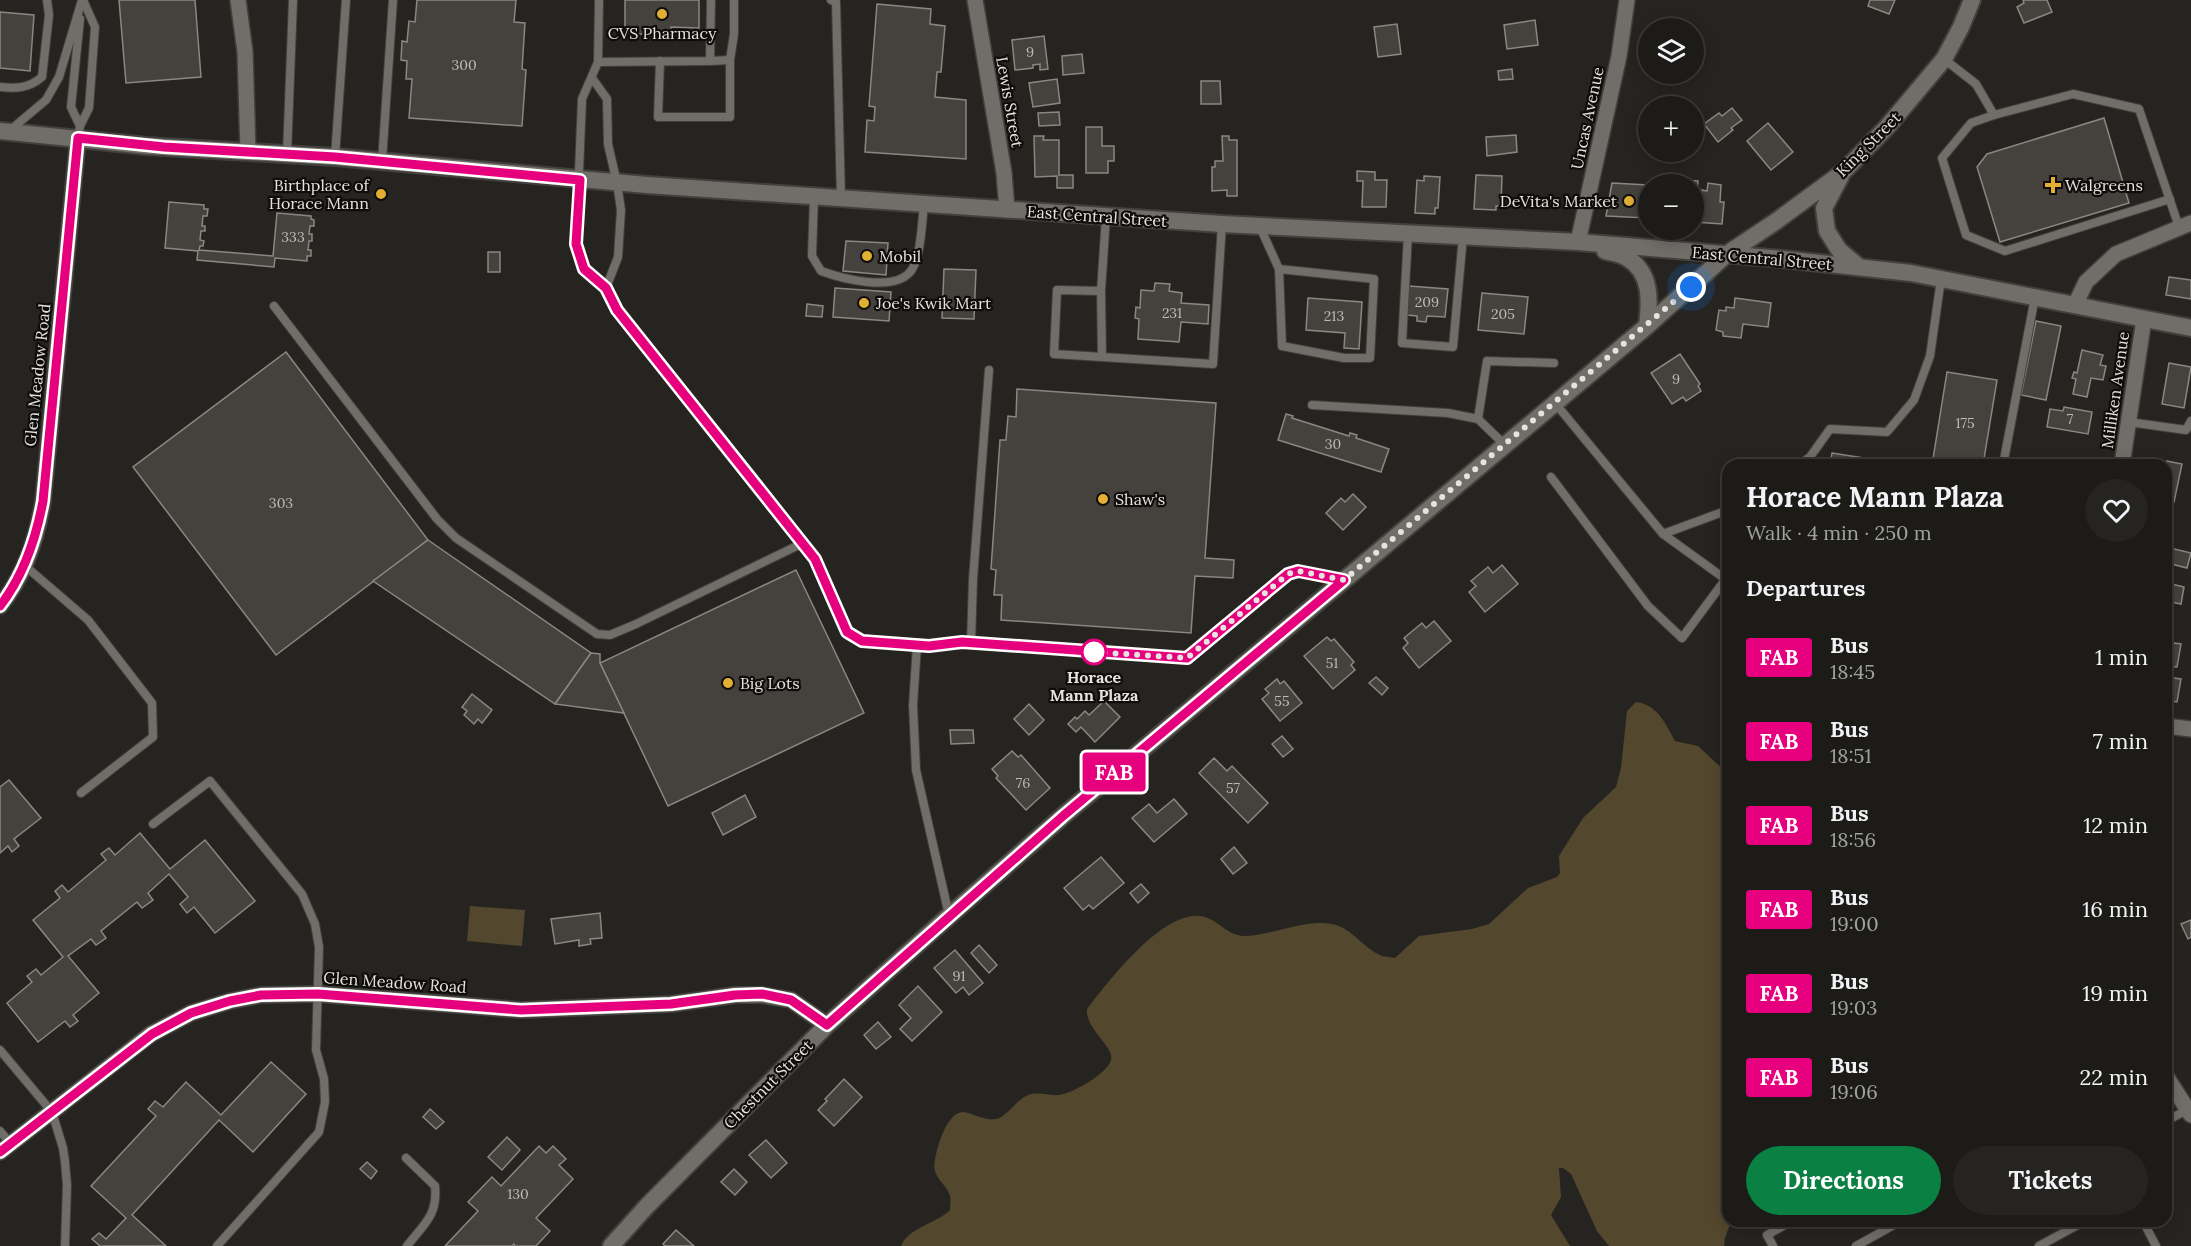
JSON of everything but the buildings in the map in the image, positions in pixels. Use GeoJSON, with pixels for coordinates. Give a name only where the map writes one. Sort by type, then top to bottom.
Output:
{"type":"FeatureCollection","features":[{"type":"Feature","properties":{"kind":"main road","name":"King Street"},"geometry":{"type":"LineString","coordinates":[[1727,254],[1843,172],[1887,127],[1944,59],[1972,0]]}},
{"type":"Feature","properties":{"kind":"main road","name":"East Central Street"},"geometry":{"type":"LineString","coordinates":[[4,131],[79,132],[147,146],[335,157],[580,180],[841,199],[1222,224],[1578,242],[1727,254],[1858,266],[1941,279],[2191,328]]}},
{"type":"Feature","properties":{"kind":"main road"},"geometry":{"type":"LineString","coordinates":[[1843,172],[1824,208],[1827,231],[1839,250],[1858,266]]}},
{"type":"Feature","properties":{"kind":"main road"},"geometry":{"type":"LineString","coordinates":[[1578,242],[1628,258],[1643,274],[1648,288],[1647,326]]}},
{"type":"Feature","properties":{"kind":"main road","name":"Chestnut Street"},"geometry":{"type":"LineString","coordinates":[[611,1246],[646,1207],[827,1025],[949,916],[1063,816],[1647,326],[1727,254]]}},
{"type":"Feature","properties":{"kind":"street"},"geometry":{"type":"LineString","coordinates":[[238,0],[245,52],[248,152]]}},
{"type":"Feature","properties":{"kind":"street","name":"Lewis Street"},"geometry":{"type":"LineString","coordinates":[[975,0],[1004,173],[1007,210]]}},
{"type":"Feature","properties":{"kind":"street","name":"Uncas Avenue"},"geometry":{"type":"LineString","coordinates":[[1578,242],[1619,57],[1628,0]]}},
{"type":"Feature","properties":{"kind":"street","name":"Glen Meadow Road"},"geometry":{"type":"LineString","coordinates":[[0,606],[12,589],[36,536],[43,501],[79,132]]}},
{"type":"Feature","properties":{"kind":"street"},"geometry":{"type":"LineString","coordinates":[[2075,305],[2086,282],[2116,254],[2185,225]]}},
{"type":"Feature","properties":{"kind":"street","name":"Milliken Avenue"},"geometry":{"type":"LineString","coordinates":[[2123,459],[2144,319]]}},
{"type":"Feature","properties":{"kind":"street"},"geometry":{"type":"LineString","coordinates":[[2172,727],[2191,729]]}},
{"type":"Feature","properties":{"kind":"street","name":"Glen Meadow Road"},"geometry":{"type":"LineString","coordinates":[[6,1148],[140,1042],[191,1013],[230,1001],[261,995],[318,994],[521,1010],[671,1004],[735,995],[762,994],[791,1000],[827,1025]]}},
{"type":"Feature","properties":{"kind":"street"},"geometry":{"type":"LineString","coordinates":[[2172,1085],[2189,1112]]}},
{"type":"Feature","properties":{"kind":"lane"},"geometry":{"type":"LineString","coordinates":[[0,87],[32,86],[42,77],[49,15],[47,0]]}},
{"type":"Feature","properties":{"kind":"lane"},"geometry":{"type":"LineString","coordinates":[[4,131],[45,100],[58,77],[83,0]]}},
{"type":"Feature","properties":{"kind":"lane"},"geometry":{"type":"LineString","coordinates":[[79,132],[71,107],[83,0]]}},
{"type":"Feature","properties":{"kind":"lane"},"geometry":{"type":"LineString","coordinates":[[79,132],[89,108],[95,27],[83,0]]}},
{"type":"Feature","properties":{"kind":"lane"},"geometry":{"type":"LineString","coordinates":[[287,154],[293,0]]}},
{"type":"Feature","properties":{"kind":"lane"},"geometry":{"type":"LineString","coordinates":[[335,157],[346,0]]}},
{"type":"Feature","properties":{"kind":"lane"},"geometry":{"type":"LineString","coordinates":[[382,161],[393,0]]}},
{"type":"Feature","properties":{"kind":"lane"},"geometry":{"type":"LineString","coordinates":[[599,0],[598,62],[582,99],[576,244],[584,269],[606,288],[617,310],[820,566],[847,632],[862,641],[917,645],[971,643],[1187,658],[1288,574],[1298,571],[1344,580]]}},
{"type":"Feature","properties":{"kind":"lane"},"geometry":{"type":"LineString","coordinates":[[710,60],[711,0]]}},
{"type":"Feature","properties":{"kind":"lane"},"geometry":{"type":"LineString","coordinates":[[660,61],[658,117],[730,117],[730,60],[734,34],[734,0]]}},
{"type":"Feature","properties":{"kind":"lane"},"geometry":{"type":"LineString","coordinates":[[837,1],[841,199]]}},
{"type":"Feature","properties":{"kind":"lane"},"geometry":{"type":"LineString","coordinates":[[1944,59],[1976,84],[1994,115]]}},
{"type":"Feature","properties":{"kind":"lane"},"geometry":{"type":"LineString","coordinates":[[598,62],[730,60]]}},
{"type":"Feature","properties":{"kind":"lane"},"geometry":{"type":"LineString","coordinates":[[592,78],[607,99],[608,144],[621,210],[618,257],[606,288]]}},
{"type":"Feature","properties":{"kind":"lane"},"geometry":{"type":"LineString","coordinates":[[2170,199],[2005,251],[1966,235],[1942,159],[1971,123],[2073,94],[2139,109],[2170,199],[2185,225]]}},
{"type":"Feature","properties":{"kind":"lane"},"geometry":{"type":"LineString","coordinates":[[814,197],[812,256],[821,271],[846,280],[897,282],[911,272],[918,253],[924,204]]}},
{"type":"Feature","properties":{"kind":"lane"},"geometry":{"type":"LineString","coordinates":[[1102,357],[1101,291],[1106,217]]}},
{"type":"Feature","properties":{"kind":"lane"},"geometry":{"type":"LineString","coordinates":[[1101,291],[1057,290],[1054,354],[1213,364],[1222,224]]}},
{"type":"Feature","properties":{"kind":"lane"},"geometry":{"type":"LineString","coordinates":[[1260,226],[1279,269],[1282,346],[1344,358],[1370,358],[1374,279],[1279,269]]}},
{"type":"Feature","properties":{"kind":"lane"},"geometry":{"type":"LineString","coordinates":[[1408,234],[1402,343],[1453,347],[1463,236]]}},
{"type":"Feature","properties":{"kind":"lane"},"geometry":{"type":"LineString","coordinates":[[1807,459],[1830,429],[1887,432],[1914,399],[1930,356],[1941,279]]}},
{"type":"Feature","properties":{"kind":"lane"},"geometry":{"type":"LineString","coordinates":[[2004,459],[2035,297]]}},
{"type":"Feature","properties":{"kind":"lane"},"geometry":{"type":"LineString","coordinates":[[274,306],[437,519],[456,538],[597,634],[610,635],[628,628],[803,543]]}},
{"type":"Feature","properties":{"kind":"lane"},"geometry":{"type":"LineString","coordinates":[[1478,419],[1487,361],[1554,363]]}},
{"type":"Feature","properties":{"kind":"lane"},"geometry":{"type":"LineString","coordinates":[[971,643],[973,579],[989,370]]}},
{"type":"Feature","properties":{"kind":"lane"},"geometry":{"type":"LineString","coordinates":[[1555,403],[1663,534],[1722,577]]}},
{"type":"Feature","properties":{"kind":"lane"},"geometry":{"type":"LineString","coordinates":[[1312,405],[1448,414],[1478,419],[1505,445]]}},
{"type":"Feature","properties":{"kind":"lane"},"geometry":{"type":"LineString","coordinates":[[2129,422],[2186,430],[2191,421]]}},
{"type":"Feature","properties":{"kind":"lane"},"geometry":{"type":"LineString","coordinates":[[1551,477],[1648,606],[1682,638],[1722,587]]}},
{"type":"Feature","properties":{"kind":"lane"},"geometry":{"type":"LineString","coordinates":[[1663,534],[1722,512]]}},
{"type":"Feature","properties":{"kind":"lane"},"geometry":{"type":"LineString","coordinates":[[24,565],[88,620],[152,703],[153,737],[81,793]]}},
{"type":"Feature","properties":{"kind":"lane"},"geometry":{"type":"LineString","coordinates":[[917,645],[913,705],[916,770],[949,916]]}},
{"type":"Feature","properties":{"kind":"lane"},"geometry":{"type":"LineString","coordinates":[[153,824],[210,781],[297,887],[308,904],[318,938],[316,1050],[324,1079],[325,1102],[319,1132],[217,1246]]}},
{"type":"Feature","properties":{"kind":"lane"},"geometry":{"type":"LineString","coordinates":[[0,1050],[52,1112],[63,1148],[67,1185],[65,1246]]}},
{"type":"Feature","properties":{"kind":"lane"},"geometry":{"type":"LineString","coordinates":[[2172,1119],[2189,1112]]}},
{"type":"Feature","properties":{"kind":"lane"},"geometry":{"type":"LineString","coordinates":[[0,1131],[6,1148]]}},
{"type":"Feature","properties":{"kind":"lane"},"geometry":{"type":"LineString","coordinates":[[406,1158],[435,1186],[436,1196],[435,1210],[407,1246]]}},
{"type":"Feature","properties":{"kind":"lane"},"geometry":{"type":"LineString","coordinates":[[1773,1246],[1767,1235],[1781,1227]]}},
{"type":"Feature","properties":{"kind":"lane"},"geometry":{"type":"LineString","coordinates":[[1856,1246],[1889,1227]]}},
{"type":"Feature","properties":{"kind":"lane"},"geometry":{"type":"LineString","coordinates":[[2039,1246],[2074,1227]]}},
{"type":"Feature","properties":{"kind":"lane"},"geometry":{"type":"LineString","coordinates":[[2146,1227],[2156,1246]]}},
{"type":"Feature","properties":{"kind":"shaded area"},"geometry":{"type":"Polygon","coordinates":[[[1636,702],[1650,707],[1664,722],[1675,741],[1698,746],[1722,768],[1722,1227],[1729,1227],[1724,1246],[1609,1246],[1597,1231],[1571,1174],[1559,1168],[1561,1197],[1551,1215],[1570,1246],[901,1246],[910,1234],[950,1210],[950,1196],[937,1176],[934,1166],[941,1139],[952,1118],[963,1112],[985,1119],[999,1118],[1028,1095],[1036,1093],[1059,1095],[1081,1087],[1108,1065],[1111,1060],[1109,1049],[1090,1024],[1087,1009],[1122,966],[1153,936],[1185,918],[1200,916],[1212,920],[1239,936],[1256,935],[1300,925],[1332,924],[1346,930],[1382,956],[1395,958],[1419,936],[1472,929],[1489,924],[1528,888],[1557,877],[1560,873],[1559,856],[1583,818],[1616,787],[1621,768],[1627,711],[1636,702]]]}},
{"type":"Feature","properties":{"kind":"shaded area"},"geometry":{"type":"Polygon","coordinates":[[[470,906],[525,910],[522,946],[467,941],[470,906]]]}},
{"type":"Feature","properties":{"kind":"bus line","name":"FAB"},"geometry":{"type":"LineString","coordinates":[[0,606],[12,589],[36,536],[43,501],[78,138],[164,147],[335,157],[580,180],[576,244],[584,269],[606,288],[617,310],[787,521],[820,566],[847,632],[862,641],[929,646],[962,642],[1187,658],[1288,574],[1298,571],[1344,580],[1063,816],[827,1025],[791,1000],[762,994],[735,995],[671,1004],[521,1010],[318,994],[261,995],[230,1001],[191,1013],[152,1034],[0,1152]]}},
{"type":"Feature","properties":{"kind":"place","name":"CVS Pharmacy"},"geometry":{"type":"Point","coordinates":[662,14]}},
{"type":"Feature","properties":{"kind":"place","name":"Walgreens"},"geometry":{"type":"Point","coordinates":[2053,185]}},
{"type":"Feature","properties":{"kind":"place","name":"Birthplace of Horace Mann"},"geometry":{"type":"Point","coordinates":[381,194]}},
{"type":"Feature","properties":{"kind":"place","name":"DeVita's Market"},"geometry":{"type":"Point","coordinates":[1629,201]}},
{"type":"Feature","properties":{"kind":"place","name":"Mobil"},"geometry":{"type":"Point","coordinates":[867,256]}},
{"type":"Feature","properties":{"kind":"place","name":"Joe's Kwik Mart"},"geometry":{"type":"Point","coordinates":[864,303]}},
{"type":"Feature","properties":{"kind":"place","name":"Shaw's"},"geometry":{"type":"Point","coordinates":[1103,499]}},
{"type":"Feature","properties":{"kind":"place","name":"Horace Mann Plaza"},"geometry":{"type":"Point","coordinates":[1094,652]}},
{"type":"Feature","properties":{"kind":"place","name":"Big Lots"},"geometry":{"type":"Point","coordinates":[728,683]}},
{"type":"Feature","properties":{"kind":"route"},"geometry":{"type":"LineString","coordinates":[[1094,652],[1187,658],[1288,574],[1298,571],[1344,580],[1691,287]]}}]}
